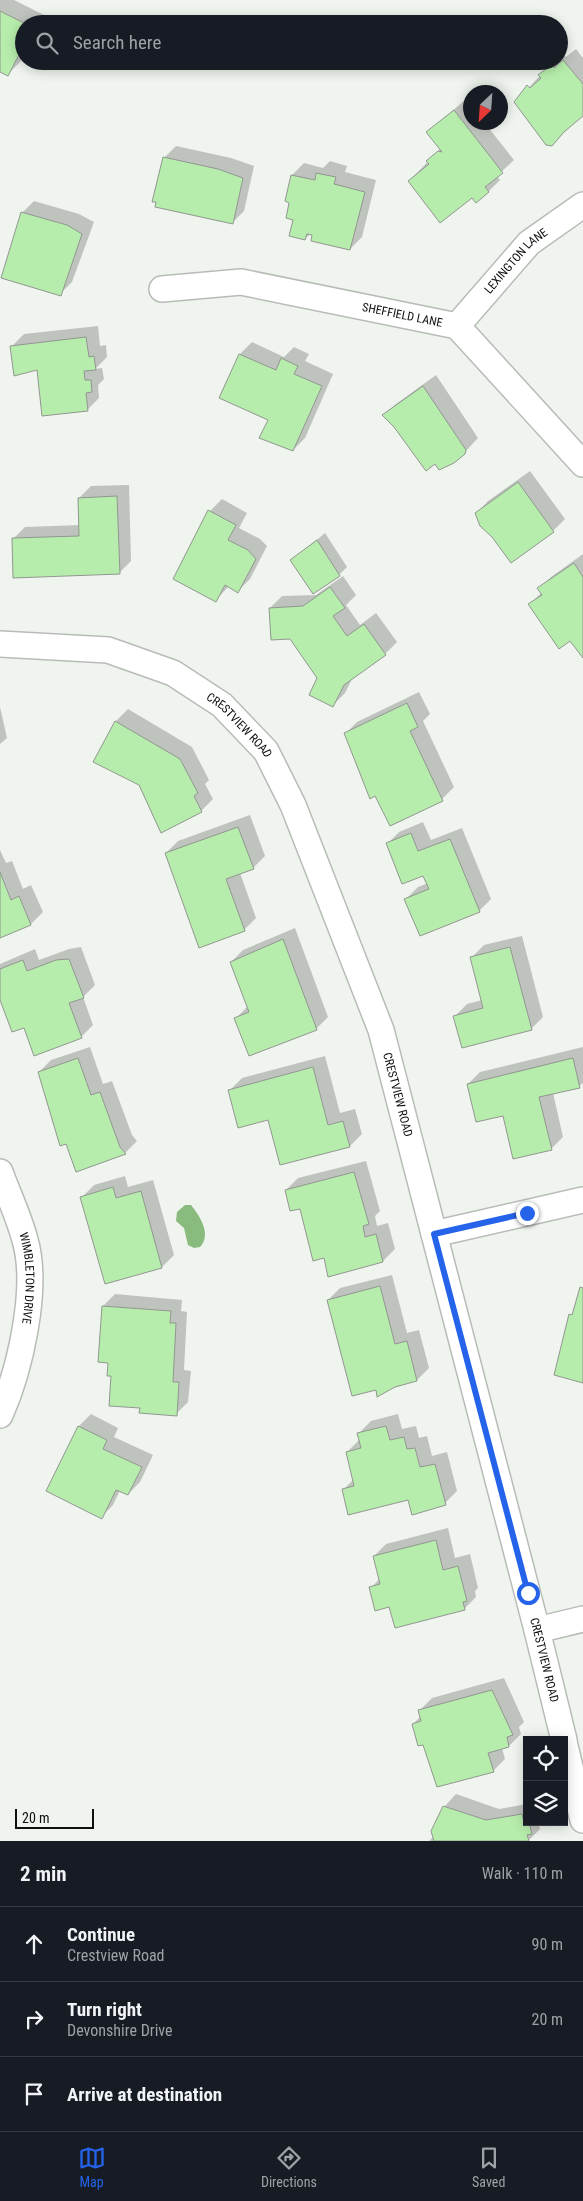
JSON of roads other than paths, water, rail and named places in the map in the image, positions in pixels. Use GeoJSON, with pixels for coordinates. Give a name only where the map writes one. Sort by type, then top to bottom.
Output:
{"type":"FeatureCollection","features":[{"type":"Feature","properties":{"kind":"street","name":"LEXINGTON LANE"},"geometry":{"type":"LineString","coordinates":[[457,326],[529,243],[583,205]]}},
{"type":"Feature","properties":{"kind":"street","name":"SHEFFIELD LANE"},"geometry":{"type":"LineString","coordinates":[[162,288],[241,282],[457,326],[583,464]]}},
{"type":"Feature","properties":{"kind":"street","name":"CRESTVIEW ROAD"},"geometry":{"type":"LineString","coordinates":[[0,644],[108,650],[173,673],[222,705],[266,751],[293,805],[381,1030],[538,1630],[563,1736]]}},
{"type":"Feature","properties":{"kind":"street","name":"WIMBLETON DRIVE"},"geometry":{"type":"LineString","coordinates":[[0,1172],[26,1241],[30,1278],[25,1331],[11,1391],[0,1415]]}},
{"type":"Feature","properties":{"kind":"street"},"geometry":{"type":"LineString","coordinates":[[434,1234],[583,1200]]}},
{"type":"Feature","properties":{"kind":"street"},"geometry":{"type":"LineString","coordinates":[[538,1630],[583,1619]]}},
{"type":"Feature","properties":{"kind":"street","name":"CRESTVIEW ROAD"},"geometry":{"type":"LineString","coordinates":[[568,1758],[583,1820]]}}]}
